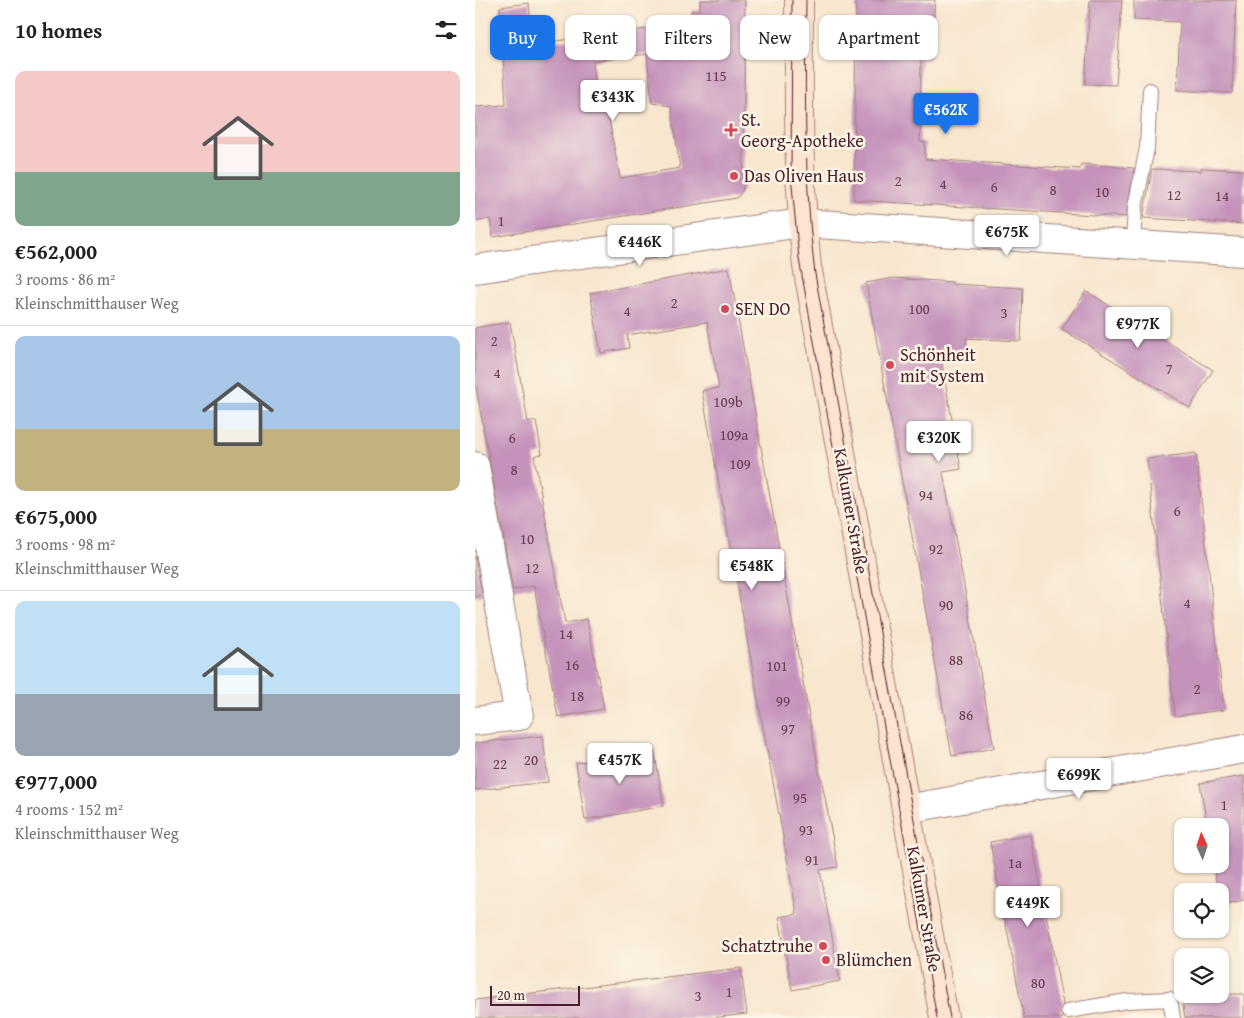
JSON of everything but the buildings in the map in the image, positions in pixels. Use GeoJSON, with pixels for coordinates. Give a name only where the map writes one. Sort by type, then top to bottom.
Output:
{"type":"FeatureCollection","features":[{"type":"Feature","properties":{"kind":"main road","name":"Kalkumer Straße"},"geometry":{"type":"LineString","coordinates":[[799,0],[802,223],[807,266],[944,1018]]}},
{"type":"Feature","properties":{"kind":"street"},"geometry":{"type":"LineString","coordinates":[[475,270],[802,223],[1244,252]]}},
{"type":"Feature","properties":{"kind":"street"},"geometry":{"type":"LineString","coordinates":[[475,466],[519,716],[475,721]]}},
{"type":"Feature","properties":{"kind":"street"},"geometry":{"type":"LineString","coordinates":[[906,809],[1244,749]]}},
{"type":"Feature","properties":{"kind":"lane"},"geometry":{"type":"LineString","coordinates":[[1133,244],[1135,207],[1147,148],[1150,90]]}},
{"type":"Feature","properties":{"kind":"lane"},"geometry":{"type":"LineString","coordinates":[[1068,1011],[1127,1001],[1170,999],[1173,1018]]}},
{"type":"Feature","properties":{"kind":"tram line"},"geometry":{"type":"LineString","coordinates":[[792,0],[791,175],[799,259],[937,1018]]}},
{"type":"Feature","properties":{"kind":"tram line"},"geometry":{"type":"LineString","coordinates":[[806,0],[807,171],[815,274],[950,1018]]}},
{"type":"Feature","properties":{"kind":"place","name":"St. Georg-Apotheke"},"geometry":{"type":"Point","coordinates":[731,130]}},
{"type":"Feature","properties":{"kind":"place","name":"Das Oliven Haus"},"geometry":{"type":"Point","coordinates":[734,176]}},
{"type":"Feature","properties":{"kind":"place","name":"SEN DO"},"geometry":{"type":"Point","coordinates":[725,309]}},
{"type":"Feature","properties":{"kind":"place","name":"Schönheit mit System"},"geometry":{"type":"Point","coordinates":[890,365]}},
{"type":"Feature","properties":{"kind":"place","name":"Schatztruhe"},"geometry":{"type":"Point","coordinates":[823,946]}},
{"type":"Feature","properties":{"kind":"place","name":"Blümchen"},"geometry":{"type":"Point","coordinates":[826,960]}}]}
